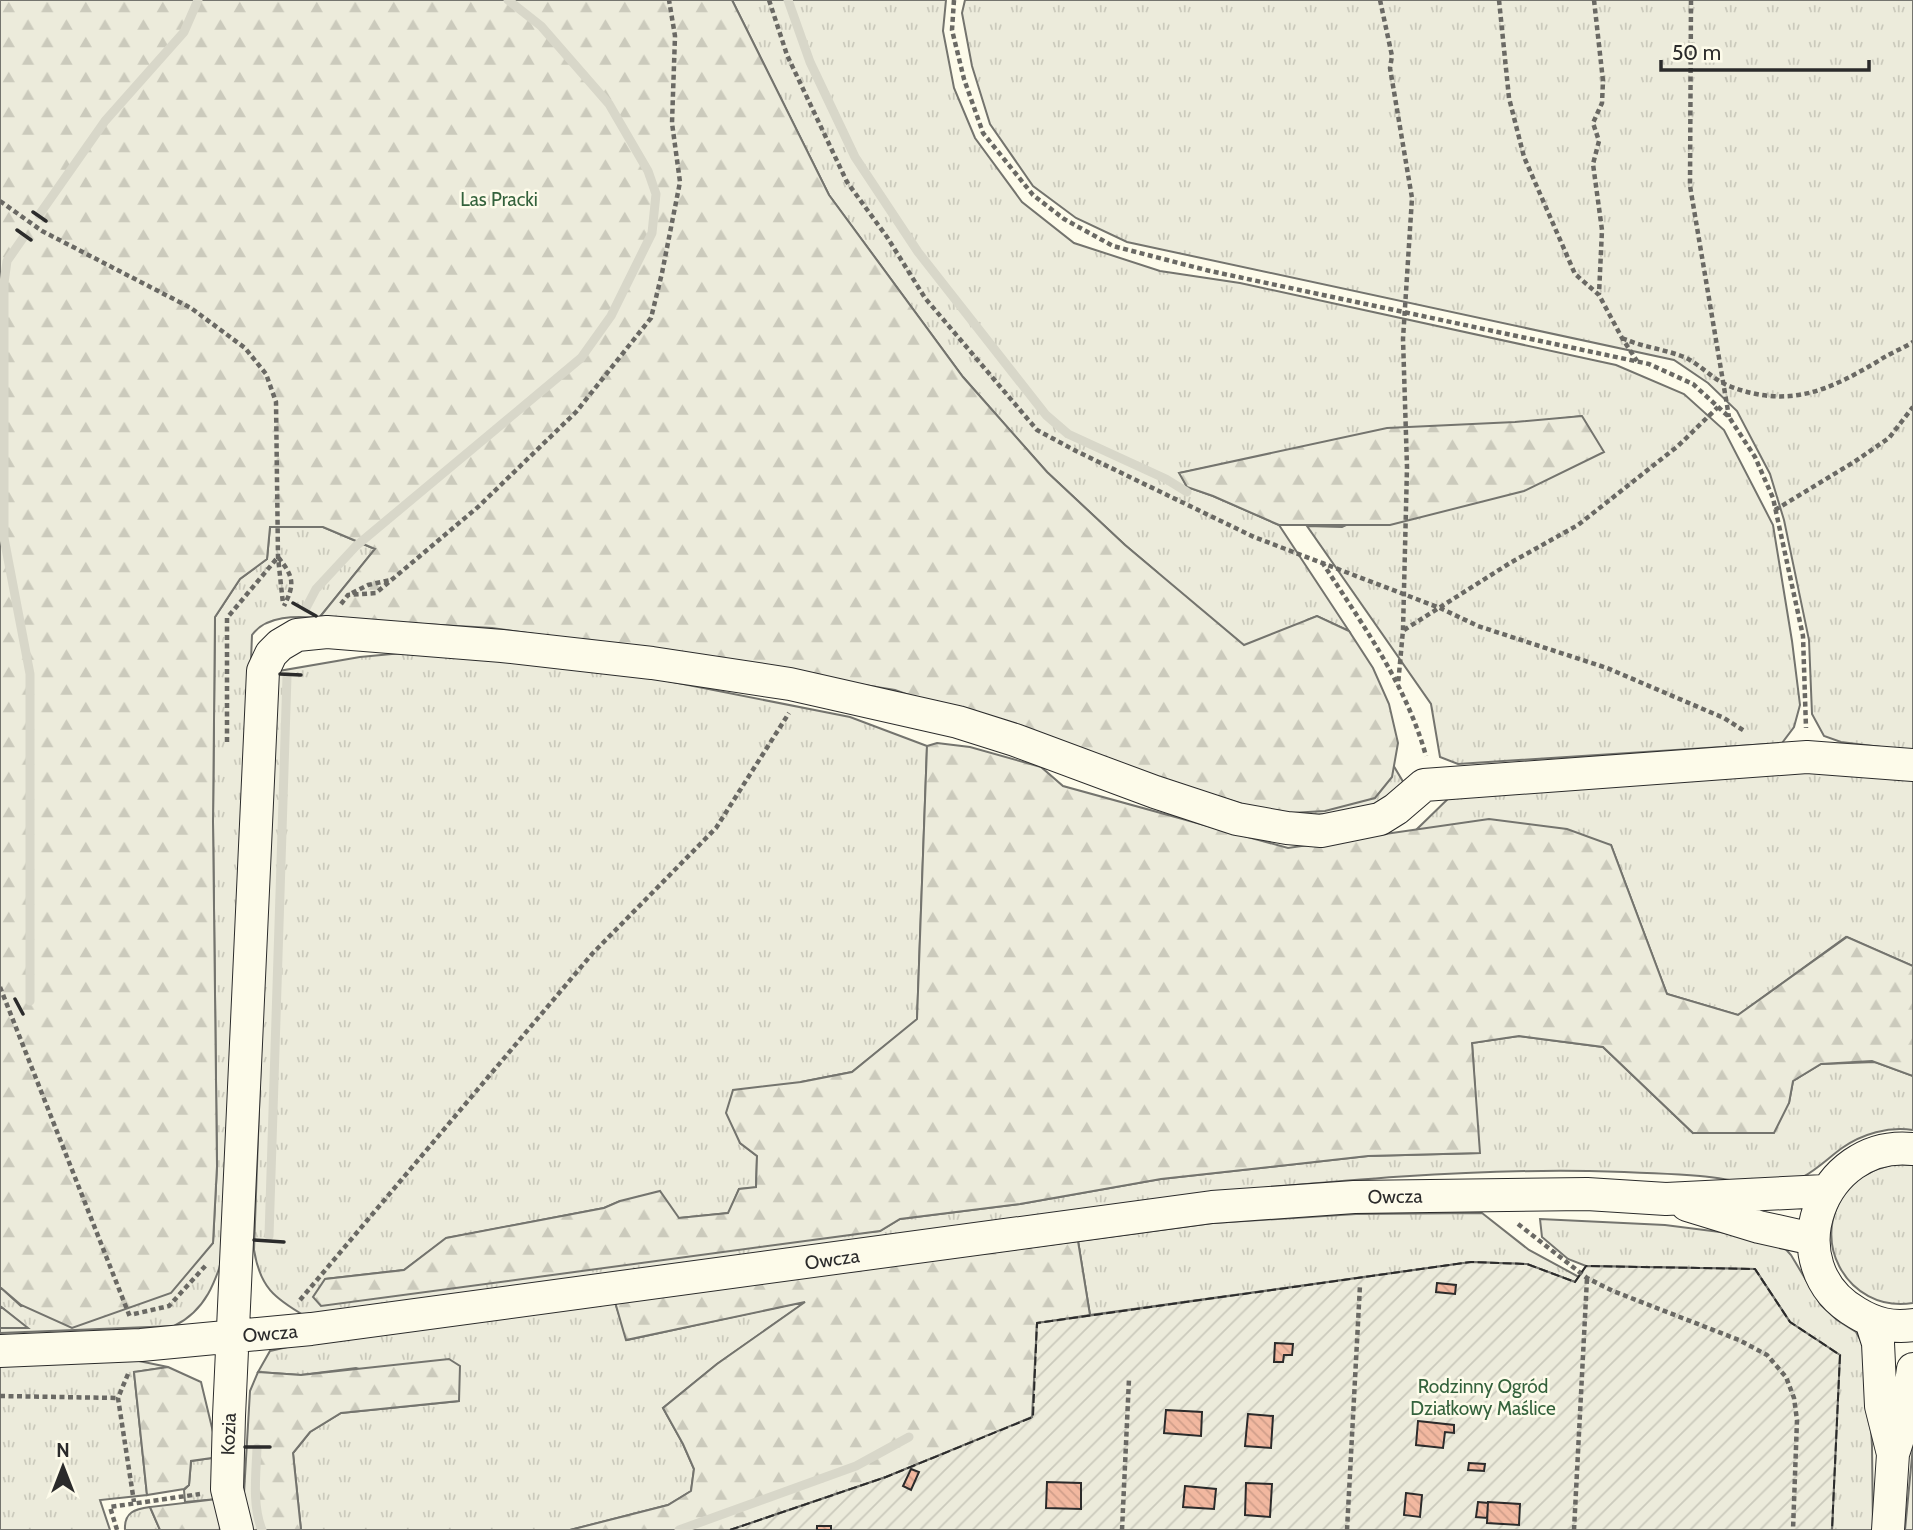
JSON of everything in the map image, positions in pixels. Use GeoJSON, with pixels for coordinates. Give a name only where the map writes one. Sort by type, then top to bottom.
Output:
{"type":"FeatureCollection","features":[{"type":"Feature","properties":{"kind":"street"},"geometry":{"type":"LineString","coordinates":[[280,645],[297,635],[327,632],[502,646],[625,660],[805,687],[958,722],[1225,815],[1287,828],[1321,831],[1380,819],[1424,785],[1796,757],[1913,765]]}},
{"type":"Feature","properties":{"kind":"street","name":"Kozia"},"geometry":{"type":"LineString","coordinates":[[237,1530],[226,1489],[263,671],[271,654],[280,645]]}},
{"type":"Feature","properties":{"kind":"street"},"geometry":{"type":"LineString","coordinates":[[1913,1149],[1898,1147],[1869,1154],[1844,1169],[1825,1191],[1816,1215],[1813,1239],[1817,1265],[1829,1289],[1848,1308],[1871,1321],[1898,1327],[1913,1325]]}},
{"type":"Feature","properties":{"kind":"street","name":"Owcza"},"geometry":{"type":"LineString","coordinates":[[0,1351],[141,1345],[405,1318],[1212,1207],[1354,1197],[1507,1193],[1666,1199],[1825,1191]]}},
{"type":"Feature","properties":{"kind":"street","name":"Owcza"},"geometry":{"type":"LineString","coordinates":[[1666,1199],[1759,1227],[1813,1239]]}},
{"type":"Feature","properties":{"kind":"street"},"geometry":{"type":"LineString","coordinates":[[1871,1321],[1878,1343],[1881,1406],[1893,1454]]}},
{"type":"Feature","properties":{"kind":"street"},"geometry":{"type":"LineString","coordinates":[[1888,1530],[1893,1454],[1907,1410],[1913,1369]]}},
{"type":"Feature","properties":{"kind":"path"},"geometry":{"type":"LineString","coordinates":[[348,596],[376,593],[478,507],[576,412],[651,318],[680,182],[672,123],[675,36],[670,0]]}},
{"type":"Feature","properties":{"kind":"path"},"geometry":{"type":"LineString","coordinates":[[769,0],[787,55],[846,182],[887,237],[926,298],[1037,430],[1254,537],[1440,607],[1478,626],[1607,668],[1724,718],[1796,757],[1802,636],[1773,498],[1755,457],[1719,407],[1693,384],[1649,364],[1210,271],[1113,246],[1064,219],[1033,195],[983,133],[964,79],[952,30],[954,0]]}},
{"type":"Feature","properties":{"kind":"path"},"geometry":{"type":"LineString","coordinates":[[1380,0],[1392,56],[1390,68],[1412,198],[1403,339],[1407,467],[1403,630],[1398,685]]}},
{"type":"Feature","properties":{"kind":"path"},"geometry":{"type":"LineString","coordinates":[[1499,0],[1508,98],[1524,158],[1575,274],[1600,295],[1638,362]]}},
{"type":"Feature","properties":{"kind":"path"},"geometry":{"type":"LineString","coordinates":[[1594,0],[1603,82],[1602,103],[1593,123],[1599,141],[1593,164],[1602,230],[1600,295]]}},
{"type":"Feature","properties":{"kind":"path"},"geometry":{"type":"LineString","coordinates":[[1692,0],[1690,186],[1712,320],[1726,385],[1729,418]]}},
{"type":"Feature","properties":{"kind":"path"},"geometry":{"type":"LineString","coordinates":[[0,201],[42,231],[191,308],[246,348],[266,374],[276,402],[278,557],[284,606],[280,645]]}},
{"type":"Feature","properties":{"kind":"path"},"geometry":{"type":"LineString","coordinates":[[1622,338],[1640,346],[1685,358],[1726,385],[1760,396],[1793,396],[1839,383],[1913,342]]}},
{"type":"Feature","properties":{"kind":"path"},"geometry":{"type":"LineString","coordinates":[[1403,630],[1578,524],[1678,446],[1719,407]]}},
{"type":"Feature","properties":{"kind":"path"},"geometry":{"type":"LineString","coordinates":[[1775,510],[1854,463],[1889,438],[1913,407]]}},
{"type":"Feature","properties":{"kind":"path"},"geometry":{"type":"LineString","coordinates":[[1322,562],[1390,666],[1422,740],[1427,759],[1424,785]]}},
{"type":"Feature","properties":{"kind":"path"},"geometry":{"type":"LineString","coordinates":[[327,632],[330,616],[348,596],[368,585],[392,580]]}},
{"type":"Feature","properties":{"kind":"path"},"geometry":{"type":"LineString","coordinates":[[272,1332],[592,954],[716,828],[805,687]]}},
{"type":"Feature","properties":{"kind":"path"},"geometry":{"type":"LineString","coordinates":[[0,987],[129,1315],[169,1306],[211,1260]]}},
{"type":"Feature","properties":{"kind":"path"},"geometry":{"type":"LineString","coordinates":[[1507,1193],[1517,1223],[1587,1278],[1613,1291],[1739,1340],[1767,1355],[1786,1377],[1794,1398],[1797,1420],[1793,1530]]}},
{"type":"Feature","properties":{"kind":"path"},"geometry":{"type":"LineString","coordinates":[[1574,1530],[1587,1278]]}},
{"type":"Feature","properties":{"kind":"path"},"geometry":{"type":"LineString","coordinates":[[1347,1530],[1360,1285]]}},
{"type":"Feature","properties":{"kind":"path"},"geometry":{"type":"LineString","coordinates":[[1122,1530],[1129,1379]]}},
{"type":"Feature","properties":{"kind":"path"},"geometry":{"type":"LineString","coordinates":[[0,1396],[118,1398],[134,1503]]}},
{"type":"Feature","properties":{"kind":"path"},"geometry":{"type":"LineString","coordinates":[[117,1530],[110,1507],[226,1489]]}},
{"type":"Feature","properties":{"kind":"green space"},"geometry":{"type":"Polygon","coordinates":[[[0,0],[1091,609],[1157,572],[1047,472],[963,377],[829,195],[732,0],[946,0],[943,31],[954,88],[975,138],[1022,202],[1074,243],[1160,271],[1240,283],[1616,365],[1684,394],[1724,430],[1773,525],[1800,705],[1794,727],[1782,743],[1458,764],[1440,757],[1431,704],[1307,526],[1342,527],[1582,416],[1282,452],[1180,473],[1187,487],[1279,525],[1349,631],[1317,616],[1307,620],[1405,785],[1380,813],[1301,815],[899,678],[0,0]]]}},
{"type":"Feature","properties":{"kind":"green space","name":"Las Pracki"},"geometry":{"type":"Polygon","coordinates":[[[0,0],[732,0],[829,195],[963,377],[1047,472],[1125,545],[1244,645],[1317,616],[1349,631],[1373,668],[1389,704],[1398,743],[1392,777],[1375,798],[1325,811],[1274,814],[1015,733],[895,690],[492,628],[319,618],[375,549],[323,527],[270,527],[267,559],[240,579],[215,617],[213,822],[217,1166],[213,1243],[171,1293],[72,1328],[21,1305],[0,1287],[0,0]]]}},
{"type":"Feature","properties":{"kind":"green space"},"geometry":{"type":"Polygon","coordinates":[[[965,0],[1913,0],[1913,751],[1841,742],[1824,736],[1812,714],[1809,640],[1784,520],[1770,474],[1737,411],[1708,383],[1674,360],[1127,242],[1076,218],[1033,186],[990,124],[972,66],[962,13],[965,0]]]}},
{"type":"Feature","properties":{"kind":"green space"},"geometry":{"type":"Polygon","coordinates":[[[1582,416],[1604,452],[1524,491],[1390,525],[1279,525],[1187,487],[1179,473],[1387,428],[1582,416]]]}},
{"type":"Feature","properties":{"kind":"green space"},"geometry":{"type":"Polygon","coordinates":[[[270,527],[323,527],[375,549],[319,618],[292,617],[274,620],[258,628],[252,635],[228,1242],[220,1267],[204,1301],[186,1319],[174,1326],[0,1333],[0,1328],[27,1328],[0,1306],[0,1287],[21,1306],[213,1243],[217,1166],[213,822],[215,617],[240,579],[267,559],[270,527]]]}},
{"type":"Feature","properties":{"kind":"green space"},"geometry":{"type":"Polygon","coordinates":[[[413,652],[602,668],[850,717],[927,746],[917,1020],[852,1072],[801,1082],[740,1143],[757,1156],[756,1188],[739,1189],[729,1213],[679,1218],[620,1201],[604,1208],[447,1238],[404,1270],[325,1279],[880,1231],[900,1219],[1020,1204],[1161,1179],[1368,1156],[1479,1153],[1472,1043],[1519,1036],[1603,1047],[1693,1133],[1789,1103],[1793,1081],[1821,1064],[1875,1062],[1913,1076],[1913,1130],[1885,1130],[1858,1139],[1803,1177],[1785,1183],[1755,1183],[1658,1173],[1541,1171],[1446,1174],[1305,1184],[1211,1193],[305,1316],[270,1290],[260,1273],[254,1250],[274,688],[279,671],[360,657],[413,652]]]}},
{"type":"Feature","properties":{"kind":"green space"},"geometry":{"type":"Polygon","coordinates":[[[937,743],[970,747],[1041,767],[1063,786],[1288,848],[1489,819],[1567,829],[1611,845],[1667,994],[1738,1015],[1847,937],[1913,966],[1913,1076],[1872,1061],[1821,1064],[1793,1081],[1789,1103],[1774,1133],[1693,1133],[1603,1047],[1519,1036],[1472,1043],[1480,1153],[1368,1156],[1161,1179],[1020,1204],[900,1219],[880,1231],[321,1306],[313,1297],[325,1279],[404,1270],[446,1238],[604,1208],[660,1191],[679,1218],[728,1213],[739,1189],[756,1187],[757,1156],[740,1143],[726,1113],[733,1090],[801,1082],[852,1072],[917,1019],[927,746],[937,743]]]}},
{"type":"Feature","properties":{"kind":"green space"},"geometry":{"type":"Polygon","coordinates":[[[1815,766],[1913,773],[1913,966],[1846,937],[1738,1015],[1667,994],[1611,845],[1416,830],[1454,793],[1815,766]]]}},
{"type":"Feature","properties":{"kind":"green space"},"geometry":{"type":"Polygon","coordinates":[[[1895,1164],[1913,1165],[1913,1303],[1889,1303],[1868,1296],[1852,1283],[1839,1266],[1833,1247],[1832,1226],[1838,1205],[1852,1185],[1866,1174],[1895,1164]]]}},
{"type":"Feature","properties":{"kind":"green space"},"geometry":{"type":"Polygon","coordinates":[[[1482,1213],[1529,1250],[1579,1277],[1575,1282],[1527,1264],[1471,1262],[1090,1315],[1078,1241],[1213,1223],[1356,1214],[1482,1213]]]}},
{"type":"Feature","properties":{"kind":"green space"},"geometry":{"type":"Polygon","coordinates":[[[1540,1219],[1665,1225],[1767,1238],[1782,1245],[1821,1305],[1837,1320],[1856,1332],[1867,1352],[1873,1530],[1832,1530],[1839,1355],[1790,1322],[1755,1269],[1586,1266],[1568,1259],[1542,1237],[1540,1219]]]}},
{"type":"Feature","properties":{"kind":"green space"},"geometry":{"type":"Polygon","coordinates":[[[1078,1241],[1090,1315],[1037,1323],[1033,1417],[886,1477],[730,1530],[570,1530],[668,1505],[691,1491],[694,1469],[663,1408],[717,1364],[805,1302],[626,1340],[615,1302],[1078,1241]]]}},
{"type":"Feature","properties":{"kind":"green space","name":"Rodzinny Ogród Działkowy Maślice"},"geometry":{"type":"Polygon","coordinates":[[[1471,1262],[1527,1264],[1575,1282],[1586,1266],[1755,1269],[1790,1322],[1840,1355],[1832,1530],[730,1530],[886,1477],[1032,1417],[1037,1323],[1471,1262]]]}},
{"type":"Feature","properties":{"kind":"green space"},"geometry":{"type":"Polygon","coordinates":[[[807,1301],[717,1364],[663,1408],[694,1469],[691,1491],[668,1505],[570,1530],[301,1530],[293,1453],[310,1432],[341,1413],[459,1401],[356,1368],[301,1375],[258,1372],[270,1351],[305,1343],[615,1302],[627,1340],[807,1301]]]}},
{"type":"Feature","properties":{"kind":"green space"},"geometry":{"type":"Polygon","coordinates":[[[0,1306],[28,1328],[0,1328],[0,1306]]]}},
{"type":"Feature","properties":{"kind":"green space"},"geometry":{"type":"Polygon","coordinates":[[[449,1359],[460,1366],[459,1401],[341,1413],[310,1432],[293,1453],[301,1530],[250,1530],[244,1493],[250,1391],[258,1372],[301,1375],[449,1359]]]}},
{"type":"Feature","properties":{"kind":"green space"},"geometry":{"type":"Polygon","coordinates":[[[134,1360],[168,1367],[134,1372],[147,1495],[100,1500],[110,1530],[0,1530],[0,1365],[134,1360]]]}},
{"type":"Feature","properties":{"kind":"green space"},"geometry":{"type":"Polygon","coordinates":[[[168,1367],[201,1382],[219,1457],[191,1461],[189,1485],[184,1489],[147,1495],[134,1372],[168,1367]]]}},
{"type":"Feature","properties":{"kind":"green space"},"geometry":{"type":"Polygon","coordinates":[[[1913,1446],[1913,1530],[1905,1530],[1913,1446]]]}},
{"type":"Feature","properties":{"kind":"green space"},"geometry":{"type":"Polygon","coordinates":[[[219,1457],[217,1499],[185,1502],[184,1490],[189,1485],[191,1461],[219,1457]]]}},
{"type":"Feature","properties":{"kind":"green space"},"geometry":{"type":"Polygon","coordinates":[[[217,1499],[223,1530],[160,1530],[150,1507],[217,1499]]]}},
{"type":"Feature","properties":{"kind":"green space"},"geometry":{"type":"Polygon","coordinates":[[[150,1507],[160,1530],[125,1530],[126,1519],[132,1512],[150,1507]]]}},
{"type":"Feature","properties":{"kind":"building"},"geometry":{"type":"Polygon","coordinates":[[[1437,1283],[1456,1285],[1455,1294],[1436,1292],[1437,1283]]]}},
{"type":"Feature","properties":{"kind":"building"},"geometry":{"type":"Polygon","coordinates":[[[1275,1343],[1293,1344],[1292,1355],[1284,1355],[1283,1362],[1274,1362],[1275,1343]]]}},
{"type":"Feature","properties":{"kind":"building"},"geometry":{"type":"Polygon","coordinates":[[[1166,1410],[1202,1412],[1201,1436],[1164,1433],[1166,1410]]]}},
{"type":"Feature","properties":{"kind":"building"},"geometry":{"type":"Polygon","coordinates":[[[1248,1414],[1273,1416],[1271,1448],[1245,1446],[1248,1414]]]}},
{"type":"Feature","properties":{"kind":"building"},"geometry":{"type":"Polygon","coordinates":[[[1418,1421],[1454,1425],[1454,1433],[1445,1432],[1443,1448],[1416,1445],[1418,1421]]]}},
{"type":"Feature","properties":{"kind":"building"},"geometry":{"type":"Polygon","coordinates":[[[1469,1463],[1485,1464],[1484,1471],[1468,1470],[1469,1463]]]}},
{"type":"Feature","properties":{"kind":"building"},"geometry":{"type":"Polygon","coordinates":[[[911,1469],[919,1472],[911,1490],[903,1486],[911,1469]]]}},
{"type":"Feature","properties":{"kind":"building"},"geometry":{"type":"Polygon","coordinates":[[[1047,1482],[1081,1483],[1081,1509],[1046,1508],[1047,1482]]]}},
{"type":"Feature","properties":{"kind":"building"},"geometry":{"type":"Polygon","coordinates":[[[1246,1483],[1272,1484],[1270,1517],[1245,1515],[1246,1483]]]}},
{"type":"Feature","properties":{"kind":"building"},"geometry":{"type":"Polygon","coordinates":[[[1185,1486],[1216,1489],[1214,1509],[1183,1507],[1185,1486]]]}},
{"type":"Feature","properties":{"kind":"building"},"geometry":{"type":"Polygon","coordinates":[[[1406,1493],[1422,1495],[1420,1517],[1404,1515],[1406,1493]]]}},
{"type":"Feature","properties":{"kind":"building"},"geometry":{"type":"Polygon","coordinates":[[[1478,1502],[1488,1503],[1487,1518],[1476,1517],[1478,1502]]]}},
{"type":"Feature","properties":{"kind":"building"},"geometry":{"type":"Polygon","coordinates":[[[1488,1502],[1520,1504],[1519,1525],[1487,1523],[1488,1502]]]}},
{"type":"Feature","properties":{"kind":"building"},"geometry":{"type":"Polygon","coordinates":[[[817,1526],[831,1526],[831,1530],[817,1530],[817,1526]]]}},
{"type":"Feature","properties":{"kind":"waterway"},"geometry":{"type":"LineString","coordinates":[[39,215],[105,121],[184,32],[198,0]]}},
{"type":"Feature","properties":{"kind":"waterway"},"geometry":{"type":"LineString","coordinates":[[306,608],[316,589],[356,546],[581,358],[611,316],[652,233],[656,194],[648,171],[609,104],[541,26],[508,0]]}},
{"type":"Feature","properties":{"kind":"waterway"},"geometry":{"type":"LineString","coordinates":[[788,0],[810,62],[855,157],[918,252],[1046,415],[1068,434],[1166,479],[1187,492]]}},
{"type":"Feature","properties":{"kind":"waterway"},"geometry":{"type":"LineString","coordinates":[[23,238],[7,261],[4,283],[4,538],[30,674],[30,1001]]}},
{"type":"Feature","properties":{"kind":"waterway"},"geometry":{"type":"LineString","coordinates":[[269,1236],[287,676]]}},
{"type":"Feature","properties":{"kind":"waterway"},"geometry":{"type":"LineString","coordinates":[[679,1530],[856,1466],[909,1437]]}},
{"type":"Feature","properties":{"kind":"waterway"},"geometry":{"type":"LineString","coordinates":[[257,1448],[256,1500],[262,1530]]}},
{"type":"Feature","properties":{"kind":"fence"},"geometry":{"type":"LineString","coordinates":[[730,1530],[886,1477],[1033,1417],[1037,1323],[1471,1262],[1527,1264],[1575,1282],[1586,1266],[1755,1269],[1790,1322],[1840,1355],[1832,1530]]}},
{"type":"Feature","properties":{"kind":"wall"},"geometry":{"type":"LineString","coordinates":[[33,212],[46,221]]}},
{"type":"Feature","properties":{"kind":"wall"},"geometry":{"type":"LineString","coordinates":[[17,230],[31,240]]}},
{"type":"Feature","properties":{"kind":"wall"},"geometry":{"type":"LineString","coordinates":[[293,603],[316,616]]}},
{"type":"Feature","properties":{"kind":"wall"},"geometry":{"type":"LineString","coordinates":[[280,674],[301,675]]}},
{"type":"Feature","properties":{"kind":"wall"},"geometry":{"type":"LineString","coordinates":[[15,999],[23,1014]]}},
{"type":"Feature","properties":{"kind":"wall"},"geometry":{"type":"LineString","coordinates":[[254,1240],[284,1242]]}},
{"type":"Feature","properties":{"kind":"wall"},"geometry":{"type":"LineString","coordinates":[[245,1447],[270,1447]]}}]}
